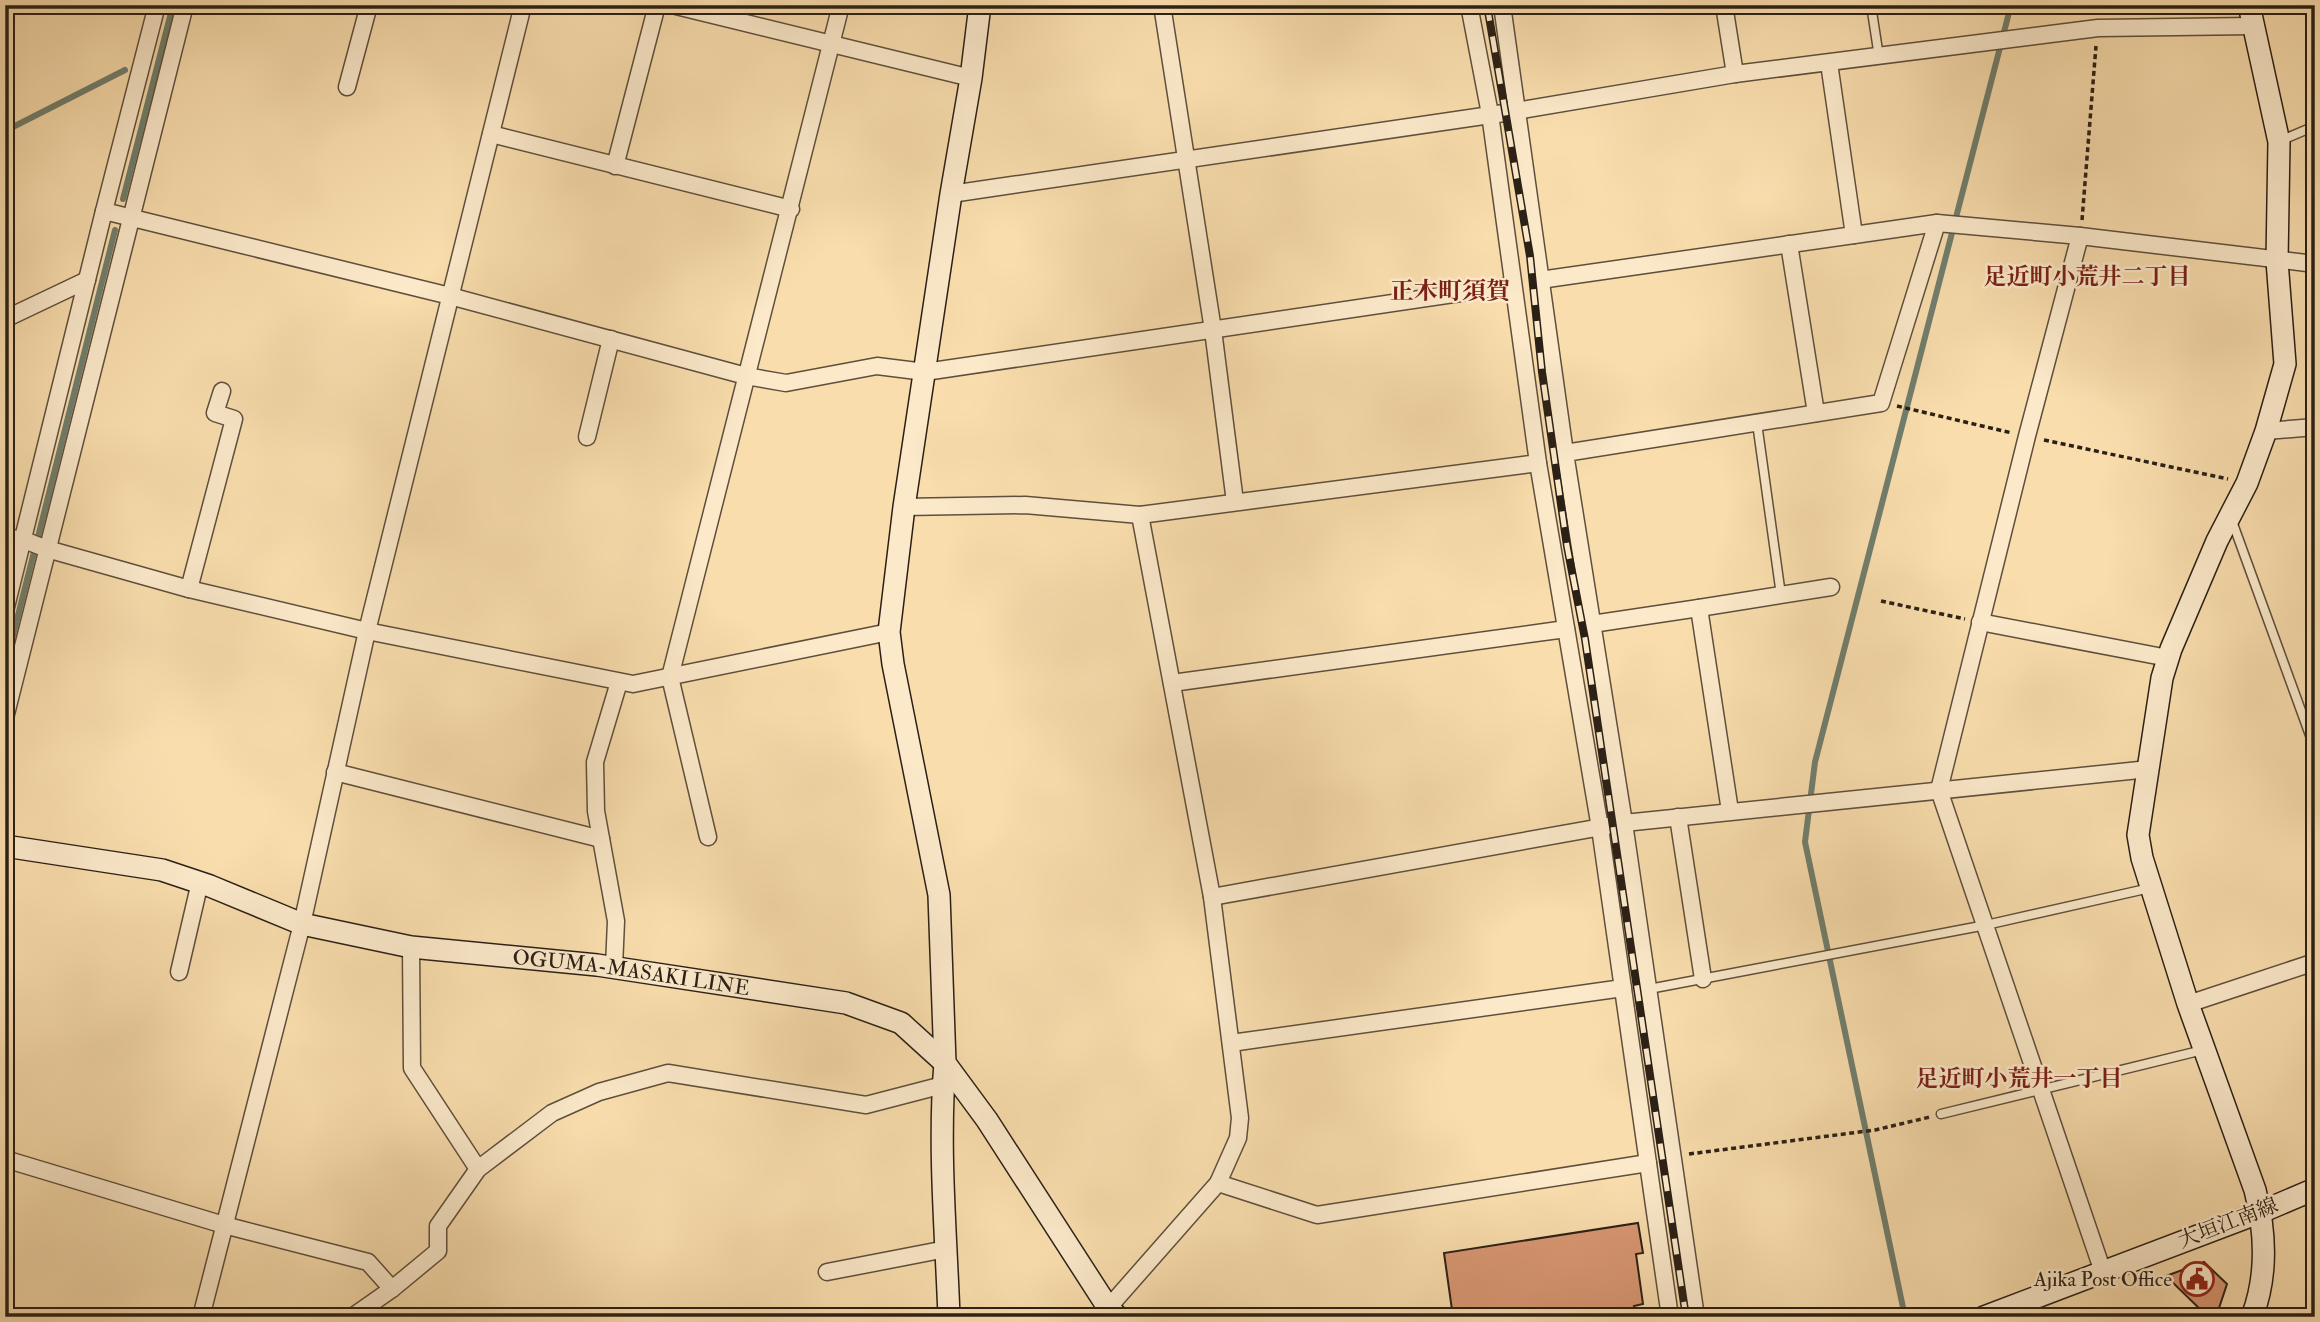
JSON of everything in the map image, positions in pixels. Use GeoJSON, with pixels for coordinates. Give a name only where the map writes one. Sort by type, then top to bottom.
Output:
{"type":"FeatureCollection","features":[{"type":"Feature","properties":{"kind":"street"},"geometry":{"type":"LineString","coordinates":[[5,611],[157,5]]}},
{"type":"Feature","properties":{"kind":"street"},"geometry":{"type":"LineString","coordinates":[[5,718],[186,5]]}},
{"type":"Feature","properties":{"kind":"street"},"geometry":{"type":"LineString","coordinates":[[346,86],[369,5]]}},
{"type":"Feature","properties":{"kind":"street"},"geometry":{"type":"LineString","coordinates":[[201,1317],[302,924],[367,631],[523,5]]}},
{"type":"Feature","properties":{"kind":"street"},"geometry":{"type":"LineString","coordinates":[[615,166],[657,5]]}},
{"type":"Feature","properties":{"kind":"street"},"geometry":{"type":"LineString","coordinates":[[671,5],[971,79]]}},
{"type":"Feature","properties":{"kind":"street"},"geometry":{"type":"LineString","coordinates":[[708,837],[670,677],[841,5]]}},
{"type":"Feature","properties":{"kind":"street"},"geometry":{"type":"LineString","coordinates":[[949,1317],[939,895],[892,664],[889,632],[904,508],[971,79],[980,5]]}},
{"type":"Feature","properties":{"kind":"street"},"geometry":{"type":"LineString","coordinates":[[1162,5],[1213,330],[1235,502]]}},
{"type":"Feature","properties":{"kind":"street"},"geometry":{"type":"LineString","coordinates":[[1469,5],[1490,114],[1538,463],[1600,828],[1670,1317]]}},
{"type":"Feature","properties":{"kind":"street"},"geometry":{"type":"LineString","coordinates":[[1502,5],[1565,453],[1624,823],[1696,1317]]}},
{"type":"Feature","properties":{"kind":"street"},"geometry":{"type":"LineString","coordinates":[[1724,5],[1735,74]]}},
{"type":"Feature","properties":{"kind":"street"},"geometry":{"type":"LineString","coordinates":[[2249,5],[2279,142],[2277,261],[2285,364],[2266,431],[2247,482],[2217,541],[2168,658],[2162,678],[2138,835],[2142,858],[2188,1004],[2261,1212],[2264,1260],[2259,1296],[2252,1317]]}},
{"type":"Feature","properties":{"kind":"street"},"geometry":{"type":"LineString","coordinates":[[951,194],[1518,110],[1735,74],[2098,28],[2253,26]]}},
{"type":"Feature","properties":{"kind":"street"},"geometry":{"type":"LineString","coordinates":[[1829,63],[1854,235]]}},
{"type":"Feature","properties":{"kind":"street"},"geometry":{"type":"LineString","coordinates":[[491,134],[790,209]]}},
{"type":"Feature","properties":{"kind":"street"},"geometry":{"type":"LineString","coordinates":[[104,211],[450,296],[747,376],[786,383],[877,366],[925,372],[1501,287]]}},
{"type":"Feature","properties":{"kind":"street"},"geometry":{"type":"LineString","coordinates":[[1540,280],[1937,223],[2080,236],[2315,264]]}},
{"type":"Feature","properties":{"kind":"street"},"geometry":{"type":"LineString","coordinates":[[1565,453],[1881,403],[1937,223]]}},
{"type":"Feature","properties":{"kind":"street"},"geometry":{"type":"LineString","coordinates":[[2080,236],[2026,436],[1939,790],[2103,1272]]}},
{"type":"Feature","properties":{"kind":"street"},"geometry":{"type":"LineString","coordinates":[[1789,244],[1816,413]]}},
{"type":"Feature","properties":{"kind":"street"},"geometry":{"type":"LineString","coordinates":[[5,319],[87,280]]}},
{"type":"Feature","properties":{"kind":"street"},"geometry":{"type":"LineString","coordinates":[[587,437],[611,339]]}},
{"type":"Feature","properties":{"kind":"street"},"geometry":{"type":"LineString","coordinates":[[189,589],[234,419],[215,413],[222,391]]}},
{"type":"Feature","properties":{"kind":"street"},"geometry":{"type":"LineString","coordinates":[[2266,431],[2315,426]]}},
{"type":"Feature","properties":{"kind":"street"},"geometry":{"type":"LineString","coordinates":[[904,508],[1025,505],[1140,515],[1538,463]]}},
{"type":"Feature","properties":{"kind":"street"},"geometry":{"type":"LineString","coordinates":[[1113,1313],[1116,1298],[1218,1183],[1238,1138],[1240,1118],[1212,897],[1140,515]]}},
{"type":"Feature","properties":{"kind":"street"},"geometry":{"type":"LineString","coordinates":[[5,537],[24,540],[189,589],[367,631],[633,684],[889,632]]}},
{"type":"Feature","properties":{"kind":"street"},"geometry":{"type":"LineString","coordinates":[[1592,624],[1831,587]]}},
{"type":"Feature","properties":{"kind":"street"},"geometry":{"type":"LineString","coordinates":[[1699,608],[1730,811]]}},
{"type":"Feature","properties":{"kind":"street"},"geometry":{"type":"LineString","coordinates":[[1980,622],[2168,658]]}},
{"type":"Feature","properties":{"kind":"street"},"geometry":{"type":"LineString","coordinates":[[1172,683],[1566,629]]}},
{"type":"Feature","properties":{"kind":"street"},"geometry":{"type":"LineString","coordinates":[[614,967],[616,921],[596,811],[595,762],[619,682]]}},
{"type":"Feature","properties":{"kind":"street"},"geometry":{"type":"LineString","coordinates":[[1212,897],[1624,823],[2149,769]]}},
{"type":"Feature","properties":{"kind":"street"},"geometry":{"type":"LineString","coordinates":[[335,772],[601,839]]}},
{"type":"Feature","properties":{"kind":"street"},"geometry":{"type":"LineString","coordinates":[[1678,817],[1703,979]]}},
{"type":"Feature","properties":{"kind":"street","name":"OGUMA-MASAKI LINE"},"geometry":{"type":"LineString","coordinates":[[5,846],[162,870],[200,882],[302,924],[411,947],[614,967],[846,1003],[901,1023],[945,1063],[987,1120],[1059,1236],[1113,1313]]}},
{"type":"Feature","properties":{"kind":"street"},"geometry":{"type":"LineString","coordinates":[[179,972],[200,882]]}},
{"type":"Feature","properties":{"kind":"street"},"geometry":{"type":"LineString","coordinates":[[411,947],[412,1068],[478,1169]]}},
{"type":"Feature","properties":{"kind":"street"},"geometry":{"type":"LineString","coordinates":[[2188,1004],[2315,962]]}},
{"type":"Feature","properties":{"kind":"street"},"geometry":{"type":"LineString","coordinates":[[1231,1043],[1623,988]]}},
{"type":"Feature","properties":{"kind":"street"},"geometry":{"type":"LineString","coordinates":[[352,1317],[392,1289],[438,1251],[438,1226],[478,1169],[552,1113],[599,1092],[668,1073],[866,1105],[943,1085]]}},
{"type":"Feature","properties":{"kind":"street"},"geometry":{"type":"LineString","coordinates":[[5,1159],[225,1225],[368,1262],[392,1289]]}},
{"type":"Feature","properties":{"kind":"street"},"geometry":{"type":"LineString","coordinates":[[1218,1183],[1317,1215],[1648,1163]]}},
{"type":"Feature","properties":{"kind":"street","name":"大垣江南線"},"geometry":{"type":"LineString","coordinates":[[1984,1317],[2315,1189]]}},
{"type":"Feature","properties":{"kind":"street"},"geometry":{"type":"LineString","coordinates":[[827,1272],[946,1248]]}},
{"type":"Feature","properties":{"kind":"lane"},"geometry":{"type":"LineString","coordinates":[[1871,5],[1878,57]]}},
{"type":"Feature","properties":{"kind":"lane"},"geometry":{"type":"LineString","coordinates":[[2279,142],[2315,126]]}},
{"type":"Feature","properties":{"kind":"lane"},"geometry":{"type":"LineString","coordinates":[[1757,423],[1781,595]]}},
{"type":"Feature","properties":{"kind":"lane"},"geometry":{"type":"LineString","coordinates":[[2231,518],[2315,749]]}},
{"type":"Feature","properties":{"kind":"lane"},"geometry":{"type":"LineString","coordinates":[[1649,989],[1986,925],[2153,888]]}},
{"type":"Feature","properties":{"kind":"lane"},"geometry":{"type":"LineString","coordinates":[[1941,1114],[2205,1049]]}},
{"type":"Feature","properties":{"kind":"path"},"geometry":{"type":"LineString","coordinates":[[2080,236],[2098,28]]}},
{"type":"Feature","properties":{"kind":"path"},"geometry":{"type":"LineString","coordinates":[[1881,403],[2247,482]]}},
{"type":"Feature","properties":{"kind":"path"},"geometry":{"type":"LineString","coordinates":[[1881,601],[1980,622]]}},
{"type":"Feature","properties":{"kind":"path"},"geometry":{"type":"LineString","coordinates":[[1673,1156],[1875,1130],[1941,1114]]}},
{"type":"Feature","properties":{"kind":"building"},"geometry":{"type":"Polygon","coordinates":[[[1638,1223],[1643,1253],[1636,1254],[1643,1304],[1634,1306],[1636,1317],[1453,1317],[1444,1253],[1638,1223]]]}},
{"type":"Feature","properties":{"kind":"building"},"geometry":{"type":"Polygon","coordinates":[[[2204,1262],[2227,1284],[2216,1317],[2208,1317],[2166,1276],[2204,1262]]]}},
{"type":"Feature","properties":{"kind":"waterway"},"geometry":{"type":"LineString","coordinates":[[123,199],[173,5]]}},
{"type":"Feature","properties":{"kind":"waterway"},"geometry":{"type":"LineString","coordinates":[[1905,1317],[1805,842],[1815,762],[2011,5]]}},
{"type":"Feature","properties":{"kind":"waterway"},"geometry":{"type":"LineString","coordinates":[[5,131],[125,70]]}},
{"type":"Feature","properties":{"kind":"waterway"},"geometry":{"type":"LineString","coordinates":[[38,537],[115,230]]}},
{"type":"Feature","properties":{"kind":"waterway"},"geometry":{"type":"LineString","coordinates":[[5,528],[12,530]]}},
{"type":"Feature","properties":{"kind":"waterway"},"geometry":{"type":"LineString","coordinates":[[5,667],[34,552]]}},
{"type":"Feature","properties":{"kind":"railway"},"geometry":{"type":"LineString","coordinates":[[1487,5],[1530,256],[1542,372],[1567,546],[1585,639],[1686,1317]]}},
{"type":"Feature","properties":{"kind":"place","name":"Ajika Post Office"},"geometry":{"type":"Point","coordinates":[2197,1279]}},
{"type":"Feature","properties":{"kind":"district","name":"足近町小荒井二丁目"},"geometry":{"type":"Point","coordinates":[2087,276]}},
{"type":"Feature","properties":{"kind":"district","name":"正木町須賀"},"geometry":{"type":"Point","coordinates":[1450,291]}},
{"type":"Feature","properties":{"kind":"district","name":"足近町小荒井一丁目"},"geometry":{"type":"Point","coordinates":[2019,1078]}}]}
